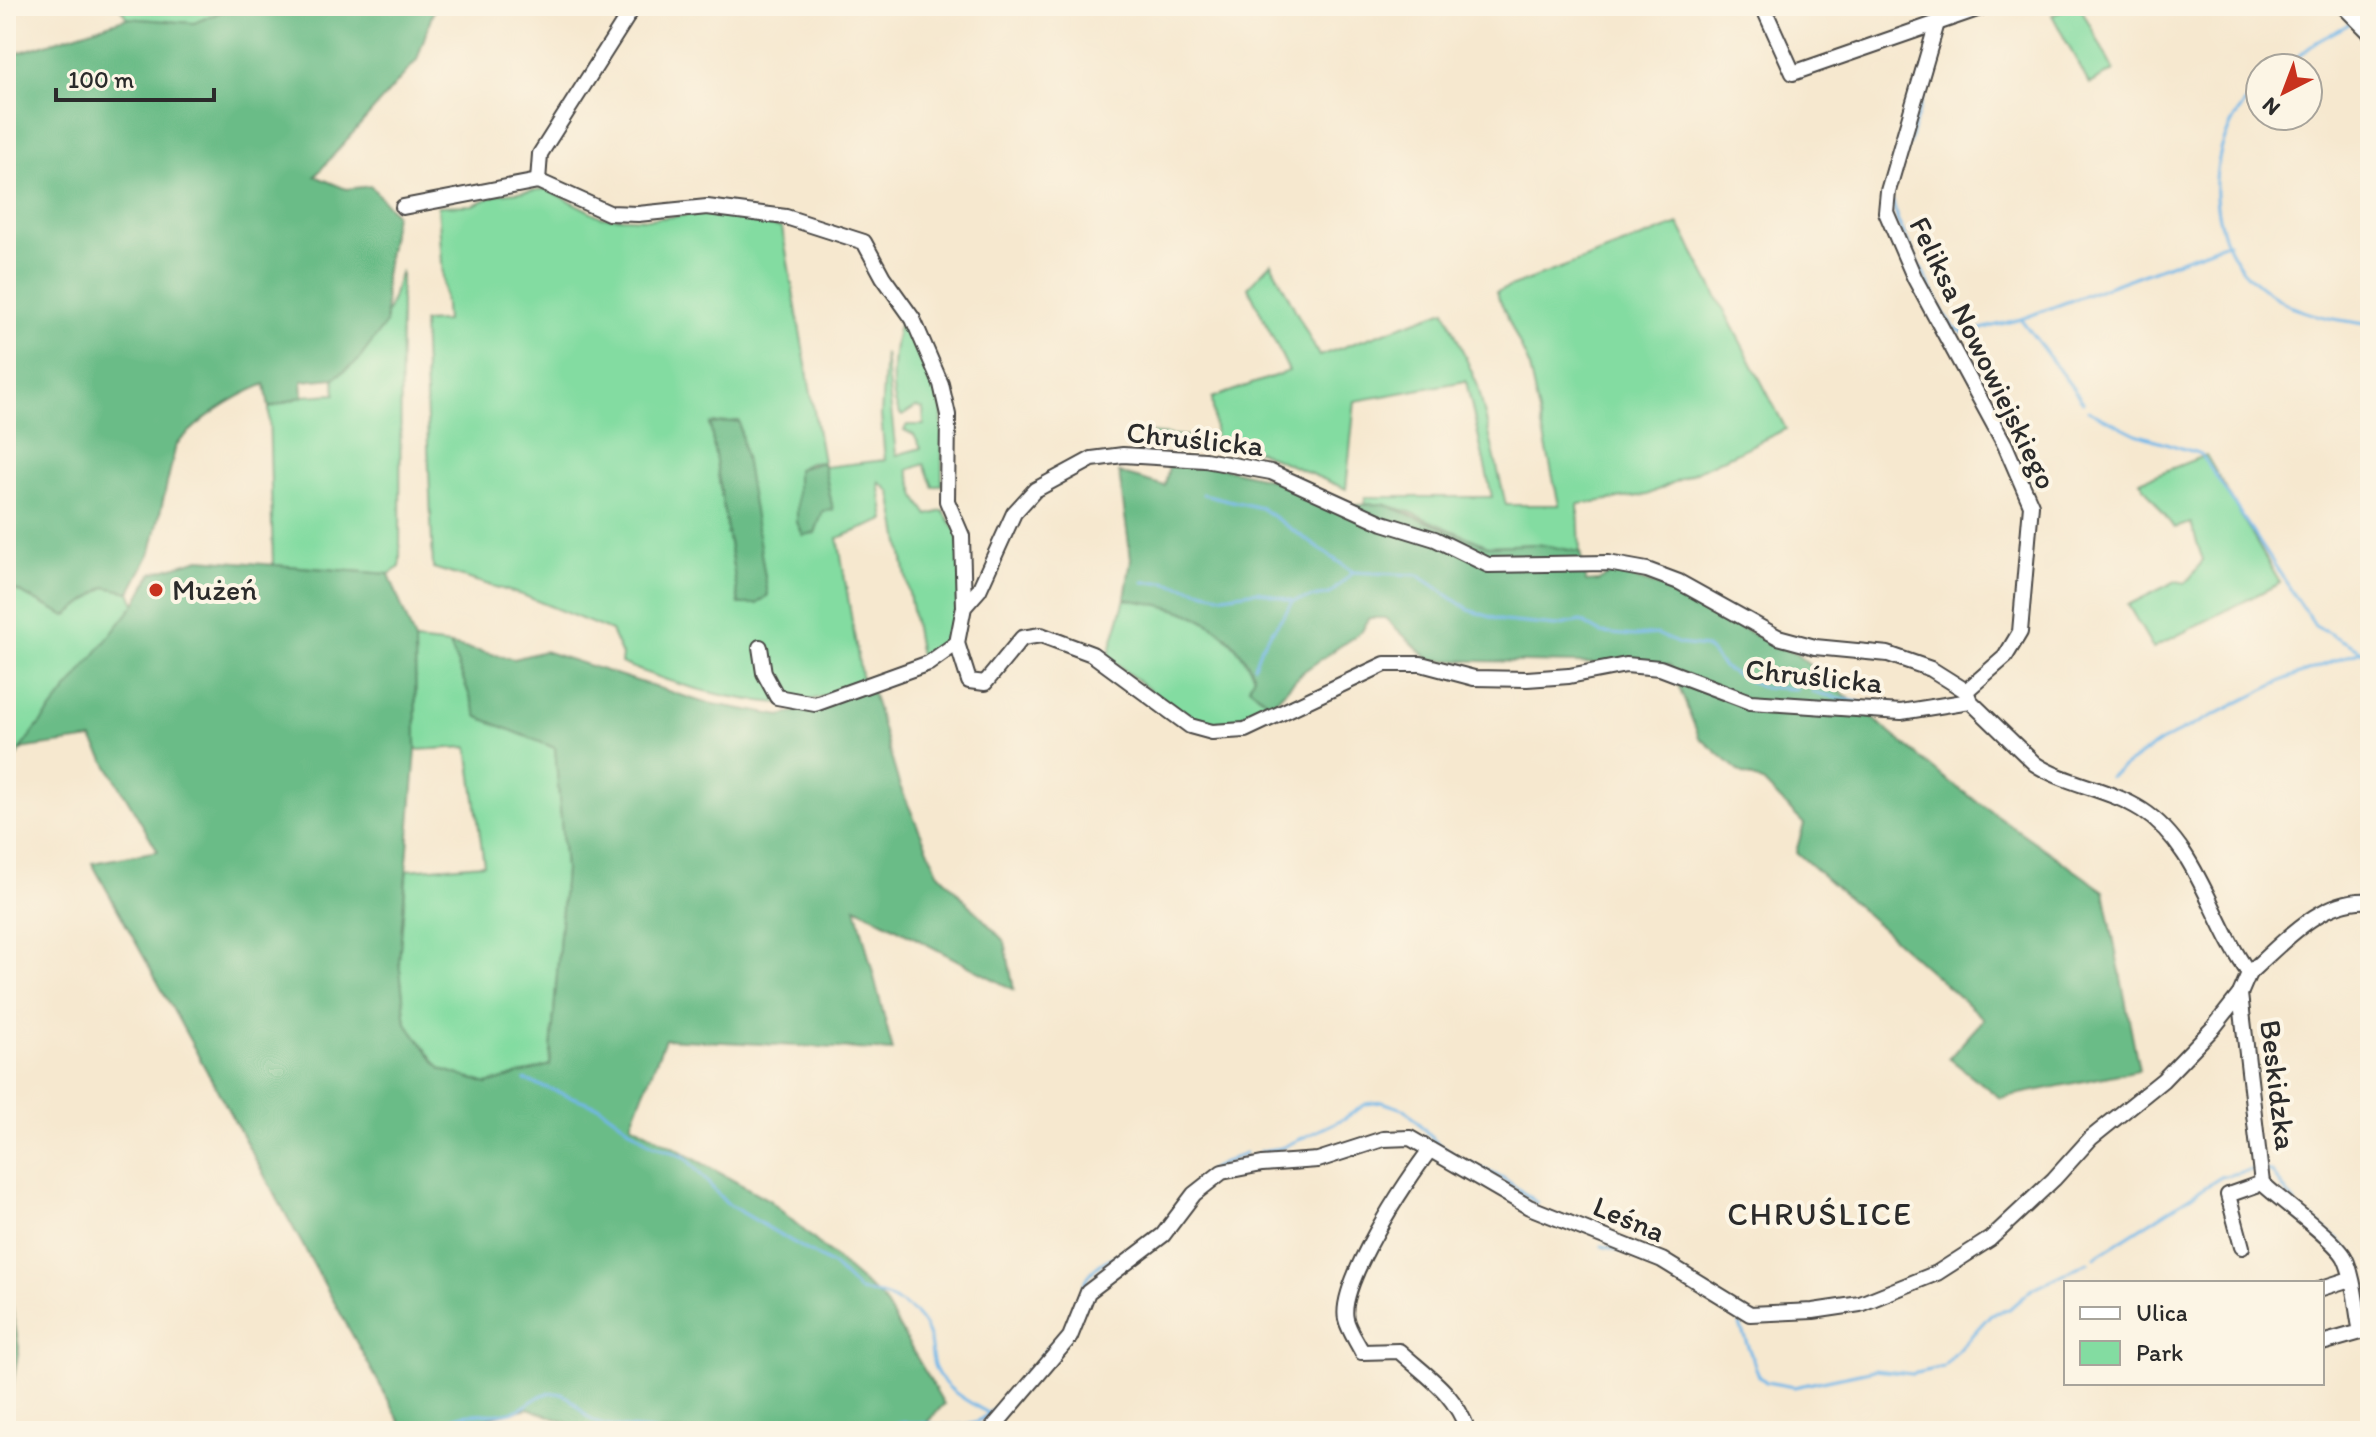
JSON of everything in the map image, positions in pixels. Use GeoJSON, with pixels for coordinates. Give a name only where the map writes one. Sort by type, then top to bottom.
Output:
{"type":"FeatureCollection","features":[{"type":"Feature","properties":{"kind":"main road"},"geometry":{"type":"LineString","coordinates":[[2346,6],[2370,30]]}},
{"type":"Feature","properties":{"kind":"street"},"geometry":{"type":"LineString","coordinates":[[538,181],[540,154],[634,6]]}},
{"type":"Feature","properties":{"kind":"street"},"geometry":{"type":"LineString","coordinates":[[1764,9],[1793,73],[1805,72],[1986,6]]}},
{"type":"Feature","properties":{"kind":"street","name":"Feliksa Nowowiejskiego"},"geometry":{"type":"LineString","coordinates":[[1941,21],[1888,191],[1886,212],[1915,279],[2005,445],[2031,505],[2020,632],[2005,657],[1968,696]]}},
{"type":"Feature","properties":{"kind":"street"},"geometry":{"type":"LineString","coordinates":[[403,207],[538,181],[609,213],[638,214],[707,207],[786,217],[864,242],[883,277],[913,319],[941,384],[948,415],[946,492],[962,536],[964,607]]}},
{"type":"Feature","properties":{"kind":"street","name":"Chruślicka"},"geometry":{"type":"LineString","coordinates":[[1968,696],[1901,712],[1750,702],[1660,668],[1626,665],[1569,676],[1527,679],[1474,678],[1421,664],[1385,664],[1245,730],[1212,732],[1190,726],[1092,654],[1041,635],[1022,638],[985,683],[969,681],[957,643],[964,607],[979,590],[1014,513],[1035,490],[1092,459],[1123,455],[1205,460],[1271,472],[1383,523],[1435,539],[1464,556],[1488,565],[1608,563],[1647,570],[1679,582],[1778,637],[1815,647],[1888,654],[1931,669],[1968,696],[2046,772],[2120,797],[2145,812],[2167,832],[2197,877],[2230,948],[2249,973]]}},
{"type":"Feature","properties":{"kind":"street"},"geometry":{"type":"LineString","coordinates":[[760,647],[764,673],[777,697],[815,704],[929,663],[957,643]]}},
{"type":"Feature","properties":{"kind":"street"},"geometry":{"type":"LineString","coordinates":[[2249,973],[2313,919],[2344,904],[2370,901]]}},
{"type":"Feature","properties":{"kind":"street","name":"Leśna"},"geometry":{"type":"LineString","coordinates":[[990,1431],[1070,1337],[1088,1292],[1163,1235],[1194,1194],[1222,1172],[1262,1164],[1318,1160],[1383,1139],[1410,1138],[1529,1207],[1662,1260],[1750,1314],[1813,1311],[1860,1304],[1937,1273],[1990,1239],[2054,1179],[2091,1138],[2163,1080],[2214,1027],[2240,994],[2249,973]]}},
{"type":"Feature","properties":{"kind":"street","name":"Beskidzka"},"geometry":{"type":"LineString","coordinates":[[2240,994],[2262,1174],[2296,1215],[2328,1237],[2345,1258],[2361,1332],[2324,1342]]}},
{"type":"Feature","properties":{"kind":"street"},"geometry":{"type":"LineString","coordinates":[[1430,1150],[1403,1184],[1347,1294],[1346,1319],[1362,1352],[1399,1351],[1458,1404],[1468,1431]]}},
{"type":"Feature","properties":{"kind":"street","name":"Beskidzka"},"geometry":{"type":"LineString","coordinates":[[2242,1247],[2228,1195],[2262,1174]]}},
{"type":"Feature","properties":{"kind":"street"},"geometry":{"type":"LineString","coordinates":[[2324,1287],[2350,1279]]}},
{"type":"Feature","properties":{"kind":"green space"},"geometry":{"type":"Polygon","coordinates":[[[119,6],[235,6],[194,23],[127,18],[119,6]]]}},
{"type":"Feature","properties":{"kind":"green space"},"geometry":{"type":"Polygon","coordinates":[[[235,6],[435,6],[417,60],[315,176],[346,189],[371,186],[395,214],[385,276],[386,323],[358,361],[334,378],[302,381],[303,396],[269,408],[265,384],[228,403],[186,435],[176,445],[151,552],[130,592],[105,587],[66,616],[6,585],[6,64],[18,53],[127,18],[194,23],[235,6]]]}},
{"type":"Feature","properties":{"kind":"green space"},"geometry":{"type":"Polygon","coordinates":[[[2069,6],[2080,6],[2114,71],[2089,84],[2052,15],[2069,6]]]}},
{"type":"Feature","properties":{"kind":"green space"},"geometry":{"type":"Polygon","coordinates":[[[546,189],[601,217],[650,219],[717,212],[782,228],[823,462],[809,463],[797,469],[797,522],[803,535],[823,511],[833,510],[824,467],[885,460],[881,416],[885,353],[896,455],[921,448],[914,435],[904,430],[907,425],[924,425],[923,409],[916,407],[902,416],[894,396],[896,340],[901,318],[906,315],[935,381],[942,411],[942,485],[933,487],[924,464],[908,470],[917,499],[928,515],[943,511],[957,531],[962,577],[955,623],[945,641],[926,658],[920,656],[891,492],[879,482],[885,520],[838,538],[862,681],[804,701],[784,703],[742,699],[660,678],[621,663],[622,655],[611,631],[525,596],[433,568],[423,322],[446,321],[438,206],[473,205],[499,194],[546,189]],[[738,421],[710,424],[739,604],[768,595],[738,421]]]}},
{"type":"Feature","properties":{"kind":"green space"},"geometry":{"type":"Polygon","coordinates":[[[1679,224],[1786,429],[1647,495],[1578,504],[1580,552],[1537,544],[1488,546],[1410,512],[1383,504],[1364,504],[1366,497],[1492,497],[1466,381],[1355,401],[1346,489],[1258,451],[1149,437],[1147,433],[1216,439],[1212,398],[1289,371],[1248,287],[1271,263],[1319,356],[1445,310],[1478,386],[1506,505],[1559,505],[1528,363],[1496,292],[1679,224]]]}},
{"type":"Feature","properties":{"kind":"green space"},"geometry":{"type":"Polygon","coordinates":[[[401,270],[400,567],[389,574],[273,565],[269,408],[303,396],[335,394],[334,378],[361,355],[379,331],[401,270]]]}},
{"type":"Feature","properties":{"kind":"green space"},"geometry":{"type":"Polygon","coordinates":[[[739,421],[768,595],[757,604],[739,604],[710,424],[739,421]]]}},
{"type":"Feature","properties":{"kind":"green space"},"geometry":{"type":"Polygon","coordinates":[[[2206,455],[2280,583],[2153,648],[2128,605],[2176,581],[2186,583],[2203,561],[2191,523],[2174,528],[2140,481],[2206,455]]]}},
{"type":"Feature","properties":{"kind":"green space"},"geometry":{"type":"Polygon","coordinates":[[[823,462],[833,510],[823,511],[815,533],[803,535],[797,522],[797,469],[823,462]]]}},
{"type":"Feature","properties":{"kind":"green space"},"geometry":{"type":"Polygon","coordinates":[[[1169,465],[1213,466],[1290,484],[1330,506],[1383,504],[1488,546],[1537,544],[1580,552],[1586,582],[1598,581],[1614,572],[1690,596],[1756,636],[1796,654],[1948,781],[2104,891],[2139,1070],[2000,1098],[1949,1058],[1984,1019],[1796,852],[1804,824],[1763,782],[1741,773],[1699,737],[1670,665],[1430,660],[1385,618],[1369,618],[1362,631],[1304,671],[1271,705],[1249,687],[1254,675],[1243,656],[1217,628],[1185,612],[1125,599],[1131,559],[1119,473],[1165,486],[1169,465]]]}},
{"type":"Feature","properties":{"kind":"green space"},"geometry":{"type":"Polygon","coordinates":[[[200,559],[389,574],[415,641],[416,750],[399,961],[406,1023],[441,1069],[487,1084],[550,1065],[565,869],[555,748],[478,717],[450,645],[514,659],[544,651],[702,702],[781,716],[871,688],[899,784],[938,872],[1005,942],[1014,990],[856,907],[893,1051],[665,1039],[631,1124],[769,1200],[883,1300],[944,1404],[919,1431],[589,1431],[528,1408],[433,1431],[386,1431],[401,1423],[92,863],[158,851],[92,739],[20,749],[135,604],[152,573],[200,559]]]}},
{"type":"Feature","properties":{"kind":"green space"},"geometry":{"type":"Polygon","coordinates":[[[6,585],[66,616],[105,587],[130,592],[135,604],[16,757],[6,746],[6,585]]]}},
{"type":"Feature","properties":{"kind":"green space"},"geometry":{"type":"Polygon","coordinates":[[[1125,599],[1185,612],[1217,629],[1243,656],[1254,676],[1249,687],[1271,705],[1231,720],[1206,723],[1185,714],[1156,695],[1108,657],[1125,599]]]}},
{"type":"Feature","properties":{"kind":"green space"},"geometry":{"type":"Polygon","coordinates":[[[415,641],[450,645],[478,717],[555,748],[565,869],[550,1065],[487,1084],[441,1069],[406,1023],[399,961],[407,870],[484,864],[468,747],[416,750],[415,641]]]}},
{"type":"Feature","properties":{"kind":"green space"},"geometry":{"type":"Polygon","coordinates":[[[6,1273],[19,1348],[7,1418],[6,1418],[6,1273]]]}},
{"type":"Feature","properties":{"kind":"waterway"},"geometry":{"type":"LineString","coordinates":[[1948,14],[1951,6]]}},
{"type":"Feature","properties":{"kind":"waterway"},"geometry":{"type":"LineString","coordinates":[[2304,52],[2353,22]]}},
{"type":"Feature","properties":{"kind":"waterway"},"geometry":{"type":"LineString","coordinates":[[1909,144],[1944,25]]}},
{"type":"Feature","properties":{"kind":"waterway"},"geometry":{"type":"LineString","coordinates":[[2244,105],[2230,126],[2221,149],[2216,197],[2220,221],[2240,266],[2267,291],[2298,309],[2370,325]]}},
{"type":"Feature","properties":{"kind":"waterway"},"geometry":{"type":"LineString","coordinates":[[1893,202],[1897,220],[1944,314],[1952,326],[1965,333],[2021,319],[2229,242]]}},
{"type":"Feature","properties":{"kind":"waterway"},"geometry":{"type":"LineString","coordinates":[[2021,319],[2083,402]]}},
{"type":"Feature","properties":{"kind":"waterway"},"geometry":{"type":"LineString","coordinates":[[2088,410],[2136,434],[2201,454],[2315,626],[2370,655]]}},
{"type":"Feature","properties":{"kind":"waterway"},"geometry":{"type":"LineString","coordinates":[[1203,494],[1261,508],[1353,572]]}},
{"type":"Feature","properties":{"kind":"waterway"},"geometry":{"type":"LineString","coordinates":[[1144,582],[1164,582],[1223,596],[1258,591],[1293,601],[1330,594],[1353,572],[1418,575],[1469,610],[1503,621],[1556,626],[1581,621],[1601,633],[1657,634],[1679,644],[1706,647],[1724,668],[1760,687],[1797,689]]}},
{"type":"Feature","properties":{"kind":"waterway"},"geometry":{"type":"LineString","coordinates":[[1254,666],[1261,647],[1293,602]]}},
{"type":"Feature","properties":{"kind":"waterway"},"geometry":{"type":"LineString","coordinates":[[2109,777],[2160,742],[2286,679],[2361,651]]}},
{"type":"Feature","properties":{"kind":"waterway"},"geometry":{"type":"LineString","coordinates":[[1812,692],[1863,703]]}},
{"type":"Feature","properties":{"kind":"waterway"},"geometry":{"type":"LineString","coordinates":[[525,1080],[600,1107],[650,1144],[685,1157],[726,1203],[834,1266],[859,1291],[881,1295],[910,1310],[924,1326],[934,1364],[944,1383],[988,1413]]}},
{"type":"Feature","properties":{"kind":"waterway"},"geometry":{"type":"LineString","coordinates":[[1261,1151],[1281,1148],[1345,1118],[1366,1104],[1382,1102],[1406,1110],[1436,1142],[1458,1158]]}},
{"type":"Feature","properties":{"kind":"waterway"},"geometry":{"type":"LineString","coordinates":[[1188,1190],[1211,1169],[1245,1153]]}},
{"type":"Feature","properties":{"kind":"waterway"},"geometry":{"type":"LineString","coordinates":[[1468,1163],[1503,1178],[1537,1203]]}},
{"type":"Feature","properties":{"kind":"waterway"},"geometry":{"type":"LineString","coordinates":[[2095,1257],[2221,1177],[2255,1169]]}},
{"type":"Feature","properties":{"kind":"waterway"},"geometry":{"type":"LineString","coordinates":[[2266,1171],[2271,1172],[2295,1203]]}},
{"type":"Feature","properties":{"kind":"waterway"},"geometry":{"type":"LineString","coordinates":[[2313,1218],[2351,1252],[2357,1272]]}},
{"type":"Feature","properties":{"kind":"waterway"},"geometry":{"type":"LineString","coordinates":[[1082,1290],[1097,1266],[1139,1246]]}},
{"type":"Feature","properties":{"kind":"waterway"},"geometry":{"type":"LineString","coordinates":[[1602,1246],[1621,1251]]}},
{"type":"Feature","properties":{"kind":"waterway"},"geometry":{"type":"LineString","coordinates":[[1740,1325],[1759,1376],[1766,1382],[1794,1387],[1874,1370],[1912,1374],[1943,1367],[1991,1314],[2008,1310],[2032,1289],[2088,1262]]}},
{"type":"Feature","properties":{"kind":"waterway"},"geometry":{"type":"LineString","coordinates":[[1681,1280],[1730,1315]]}},
{"type":"Feature","properties":{"kind":"waterway"},"geometry":{"type":"LineString","coordinates":[[2361,1291],[2370,1326]]}},
{"type":"Feature","properties":{"kind":"waterway"},"geometry":{"type":"LineString","coordinates":[[1038,1359],[1067,1326]]}},
{"type":"Feature","properties":{"kind":"waterway"},"geometry":{"type":"LineString","coordinates":[[874,1431],[901,1423],[972,1423],[995,1408],[1029,1368]]}},
{"type":"Feature","properties":{"kind":"waterway"},"geometry":{"type":"LineString","coordinates":[[437,1431],[455,1417],[506,1413],[550,1393],[568,1397],[595,1422],[656,1431]]}},
{"type":"Feature","properties":{"kind":"place","name":"Mużeń"},"geometry":{"type":"Point","coordinates":[156,590]}},
{"type":"Feature","properties":{"kind":"district","name":"CHRUŚLICE"},"geometry":{"type":"Point","coordinates":[1820,1214]}}]}
